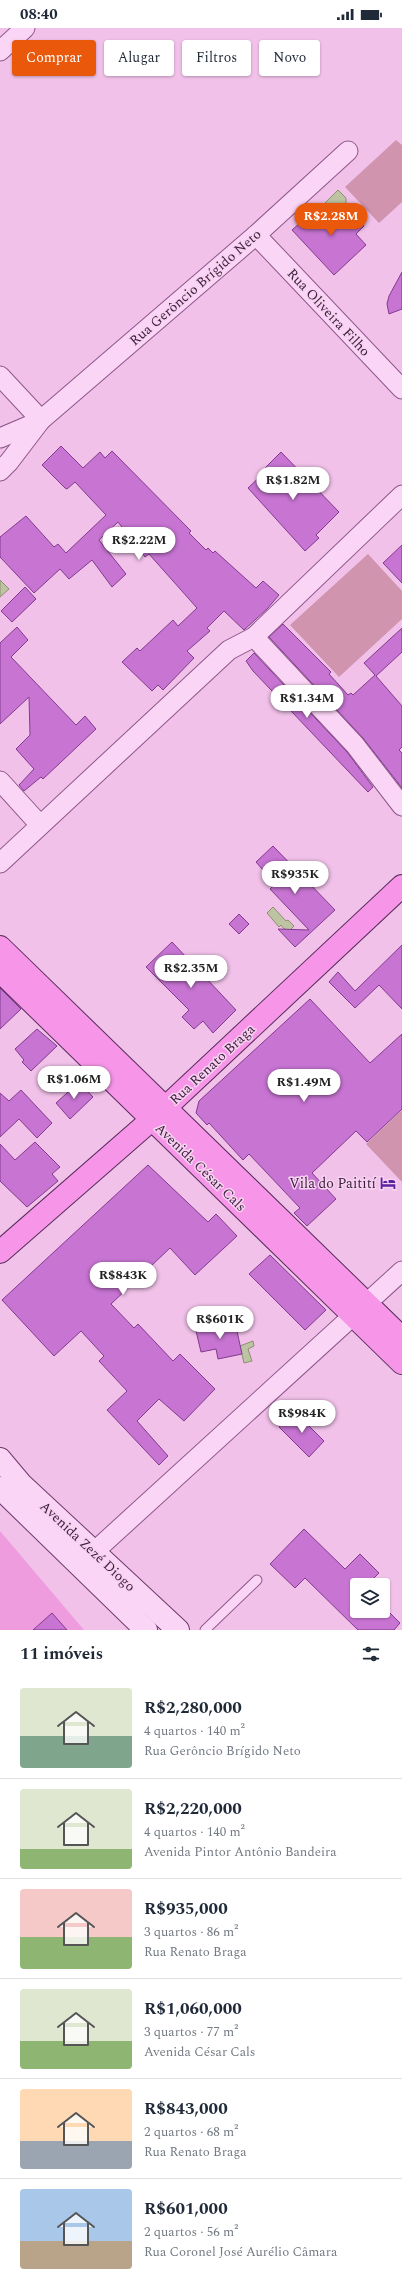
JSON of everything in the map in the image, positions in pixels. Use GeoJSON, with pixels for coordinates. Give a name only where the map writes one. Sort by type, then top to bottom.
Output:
{"type":"FeatureCollection","features":[{"type":"Feature","properties":{"kind":"main road","name":"Rua Renato Braga"},"geometry":{"type":"LineString","coordinates":[[0,1252],[159,1114],[402,886]]}},
{"type":"Feature","properties":{"kind":"main road","name":"Avenida César Cals"},"geometry":{"type":"LineString","coordinates":[[0,947],[159,1114]]}},
{"type":"Feature","properties":{"kind":"main road","name":"Avenida César Cals"},"geometry":{"type":"LineString","coordinates":[[0,971],[159,1114],[360,1309],[402,1363]]}},
{"type":"Feature","properties":{"kind":"main road","name":"Avenida César Cals"},"geometry":{"type":"LineString","coordinates":[[360,1309],[402,1338]]}},
{"type":"Feature","properties":{"kind":"main road","name":"Avenida Zezé Diogo"},"geometry":{"type":"LineString","coordinates":[[0,1459],[87,1558],[178,1630]]}},
{"type":"Feature","properties":{"kind":"main road"},"geometry":{"type":"LineString","coordinates":[[0,1488],[87,1558],[146,1630]]}},
{"type":"Feature","properties":{"kind":"street"},"geometry":{"type":"LineString","coordinates":[[0,51],[25,28]]}},
{"type":"Feature","properties":{"kind":"street","name":"Rua Gerôncio Brígido Neto"},"geometry":{"type":"LineString","coordinates":[[0,471],[9,462],[41,420],[256,235],[348,152]]}},
{"type":"Feature","properties":{"kind":"street","name":"Rua Oliveira Filho"},"geometry":{"type":"LineString","coordinates":[[256,235],[402,389]]}},
{"type":"Feature","properties":{"kind":"street"},"geometry":{"type":"LineString","coordinates":[[0,376],[41,420]]}},
{"type":"Feature","properties":{"kind":"street","name":"Rua Gerôncio Brígido Neto"},"geometry":{"type":"LineString","coordinates":[[0,438],[41,420]]}},
{"type":"Feature","properties":{"kind":"street"},"geometry":{"type":"LineString","coordinates":[[0,863],[229,650],[254,637],[402,495]]}},
{"type":"Feature","properties":{"kind":"street"},"geometry":{"type":"LineString","coordinates":[[254,637],[355,745],[402,806]]}},
{"type":"Feature","properties":{"kind":"street"},"geometry":{"type":"LineString","coordinates":[[0,781],[40,825]]}},
{"type":"Feature","properties":{"kind":"street"},"geometry":{"type":"LineString","coordinates":[[87,1558],[402,1271]]}},
{"type":"Feature","properties":{"kind":"lane"},"geometry":{"type":"LineString","coordinates":[[205,1630],[257,1580]]}},
{"type":"Feature","properties":{"kind":"shaded area"},"geometry":{"type":"Polygon","coordinates":[[[396,140],[402,145],[402,202],[379,223],[345,187],[396,140]]]}},
{"type":"Feature","properties":{"kind":"shaded area"},"geometry":{"type":"Polygon","coordinates":[[[338,190],[346,198],[346,207],[340,208],[336,211],[332,208],[328,211],[323,205],[338,190]]]}},
{"type":"Feature","properties":{"kind":"shaded area"},"geometry":{"type":"Polygon","coordinates":[[[368,554],[402,591],[402,619],[339,677],[290,625],[368,554]]]}},
{"type":"Feature","properties":{"kind":"shaded area"},"geometry":{"type":"Polygon","coordinates":[[[0,580],[9,589],[0,597],[0,580]]]}},
{"type":"Feature","properties":{"kind":"shaded area"},"geometry":{"type":"Polygon","coordinates":[[[273,907],[286,921],[288,920],[294,926],[290,930],[284,929],[281,925],[279,927],[267,913],[273,907]]]}},
{"type":"Feature","properties":{"kind":"shaded area"},"geometry":{"type":"Polygon","coordinates":[[[402,1110],[402,1182],[366,1144],[402,1110]]]}},
{"type":"Feature","properties":{"kind":"shaded area"},"geometry":{"type":"Polygon","coordinates":[[[253,1341],[254,1346],[248,1349],[252,1361],[244,1363],[240,1346],[253,1341]]]}},
{"type":"Feature","properties":{"kind":"sand"},"geometry":{"type":"Polygon","coordinates":[[[0,1531],[84,1630],[0,1630],[0,1531]]]}},
{"type":"Feature","properties":{"kind":"building"},"geometry":{"type":"Polygon","coordinates":[[[322,204],[339,222],[350,212],[358,217],[364,226],[356,234],[366,245],[334,275],[292,230],[322,204]]]}},
{"type":"Feature","properties":{"kind":"building"},"geometry":{"type":"Polygon","coordinates":[[[402,272],[402,309],[389,314],[387,304],[389,296],[402,272]]]}},
{"type":"Feature","properties":{"kind":"building"},"geometry":{"type":"Polygon","coordinates":[[[61,446],[83,468],[100,452],[105,458],[112,451],[191,531],[189,533],[206,550],[208,548],[213,553],[215,551],[256,588],[263,581],[279,595],[267,609],[244,630],[224,611],[207,628],[210,631],[187,651],[194,658],[163,690],[158,685],[152,691],[122,662],[137,648],[140,651],[173,620],[178,626],[197,608],[149,554],[145,557],[118,522],[99,540],[126,574],[112,587],[92,560],[69,579],[60,569],[34,593],[0,557],[0,537],[26,516],[54,547],[58,544],[66,553],[106,515],[75,482],[67,489],[65,488],[42,465],[61,446]]]}},
{"type":"Feature","properties":{"kind":"building"},"geometry":{"type":"Polygon","coordinates":[[[281,452],[339,512],[316,535],[319,538],[305,551],[248,488],[266,471],[264,469],[281,452]]]}},
{"type":"Feature","properties":{"kind":"building"},"geometry":{"type":"Polygon","coordinates":[[[402,545],[402,583],[383,563],[402,545]]]}},
{"type":"Feature","properties":{"kind":"building"},"geometry":{"type":"Polygon","coordinates":[[[25,587],[36,599],[12,622],[1,611],[25,587]]]}},
{"type":"Feature","properties":{"kind":"building"},"geometry":{"type":"Polygon","coordinates":[[[283,624],[331,672],[329,674],[348,695],[351,693],[353,695],[375,675],[364,663],[402,628],[402,652],[376,676],[402,706],[402,747],[399,750],[402,753],[402,788],[363,738],[269,637],[283,624]]]}},
{"type":"Feature","properties":{"kind":"building"},"geometry":{"type":"Polygon","coordinates":[[[17,627],[28,640],[11,657],[76,725],[85,716],[96,729],[43,779],[41,777],[24,791],[19,785],[34,769],[16,749],[30,735],[29,697],[0,724],[0,643],[17,627]]]}},
{"type":"Feature","properties":{"kind":"building"},"geometry":{"type":"Polygon","coordinates":[[[254,653],[347,752],[373,787],[368,792],[253,671],[246,661],[254,653]]]}},
{"type":"Feature","properties":{"kind":"building"},"geometry":{"type":"Polygon","coordinates":[[[273,846],[335,910],[295,947],[278,929],[309,930],[270,889],[275,884],[256,862],[273,846]]]}},
{"type":"Feature","properties":{"kind":"building"},"geometry":{"type":"Polygon","coordinates":[[[239,914],[249,924],[239,934],[229,924],[239,914]]]}},
{"type":"Feature","properties":{"kind":"building"},"geometry":{"type":"Polygon","coordinates":[[[172,942],[236,1010],[213,1033],[203,1021],[194,1029],[182,1017],[189,1010],[146,967],[172,942]]]}},
{"type":"Feature","properties":{"kind":"building"},"geometry":{"type":"Polygon","coordinates":[[[402,945],[402,1009],[379,985],[355,1008],[329,982],[338,972],[355,991],[402,945]]]}},
{"type":"Feature","properties":{"kind":"building"},"geometry":{"type":"Polygon","coordinates":[[[0,988],[21,1009],[0,1029],[0,988]]]}},
{"type":"Feature","properties":{"kind":"building"},"geometry":{"type":"Polygon","coordinates":[[[310,999],[370,1063],[402,1034],[402,1109],[367,1142],[356,1131],[312,1173],[336,1199],[307,1226],[294,1213],[300,1208],[249,1154],[243,1160],[209,1123],[207,1125],[196,1113],[199,1101],[310,999]]]}},
{"type":"Feature","properties":{"kind":"building"},"geometry":{"type":"Polygon","coordinates":[[[37,1029],[57,1046],[31,1071],[22,1062],[24,1060],[15,1049],[37,1029]]]}},
{"type":"Feature","properties":{"kind":"building"},"geometry":{"type":"Polygon","coordinates":[[[79,1082],[93,1097],[70,1119],[56,1103],[79,1082]]]}},
{"type":"Feature","properties":{"kind":"building"},"geometry":{"type":"Polygon","coordinates":[[[21,1090],[52,1123],[37,1138],[19,1119],[0,1137],[0,1093],[9,1101],[21,1090]]]}},
{"type":"Feature","properties":{"kind":"building"},"geometry":{"type":"Polygon","coordinates":[[[35,1142],[60,1167],[52,1174],[58,1181],[27,1207],[0,1181],[0,1144],[15,1160],[35,1142]]]}},
{"type":"Feature","properties":{"kind":"building"},"geometry":{"type":"Polygon","coordinates":[[[148,1165],[208,1222],[216,1214],[237,1236],[195,1275],[170,1248],[111,1304],[134,1328],[138,1324],[173,1361],[180,1354],[215,1389],[184,1421],[159,1399],[137,1421],[168,1456],[159,1465],[107,1410],[127,1391],[99,1361],[104,1356],[81,1331],[54,1356],[2,1300],[148,1165]]]}},
{"type":"Feature","properties":{"kind":"building"},"geometry":{"type":"Polygon","coordinates":[[[270,1255],[326,1310],[305,1330],[249,1274],[270,1255]]]}},
{"type":"Feature","properties":{"kind":"building"},"geometry":{"type":"Polygon","coordinates":[[[235,1322],[242,1354],[218,1359],[216,1349],[201,1352],[196,1331],[235,1322]]]}},
{"type":"Feature","properties":{"kind":"building"},"geometry":{"type":"Polygon","coordinates":[[[295,1412],[324,1441],[309,1457],[279,1427],[295,1412]]]}},
{"type":"Feature","properties":{"kind":"building"},"geometry":{"type":"Polygon","coordinates":[[[304,1529],[345,1569],[360,1554],[379,1573],[374,1578],[350,1578],[350,1618],[390,1618],[390,1613],[400,1623],[394,1630],[358,1630],[305,1578],[295,1588],[270,1564],[304,1529]]]}},
{"type":"Feature","properties":{"kind":"building"},"geometry":{"type":"Polygon","coordinates":[[[52,1613],[67,1630],[33,1630],[52,1613]]]}},
{"type":"Feature","properties":{"kind":"place","name":"Vila do Paitití"},"geometry":{"type":"Point","coordinates":[388,1183]}}]}
